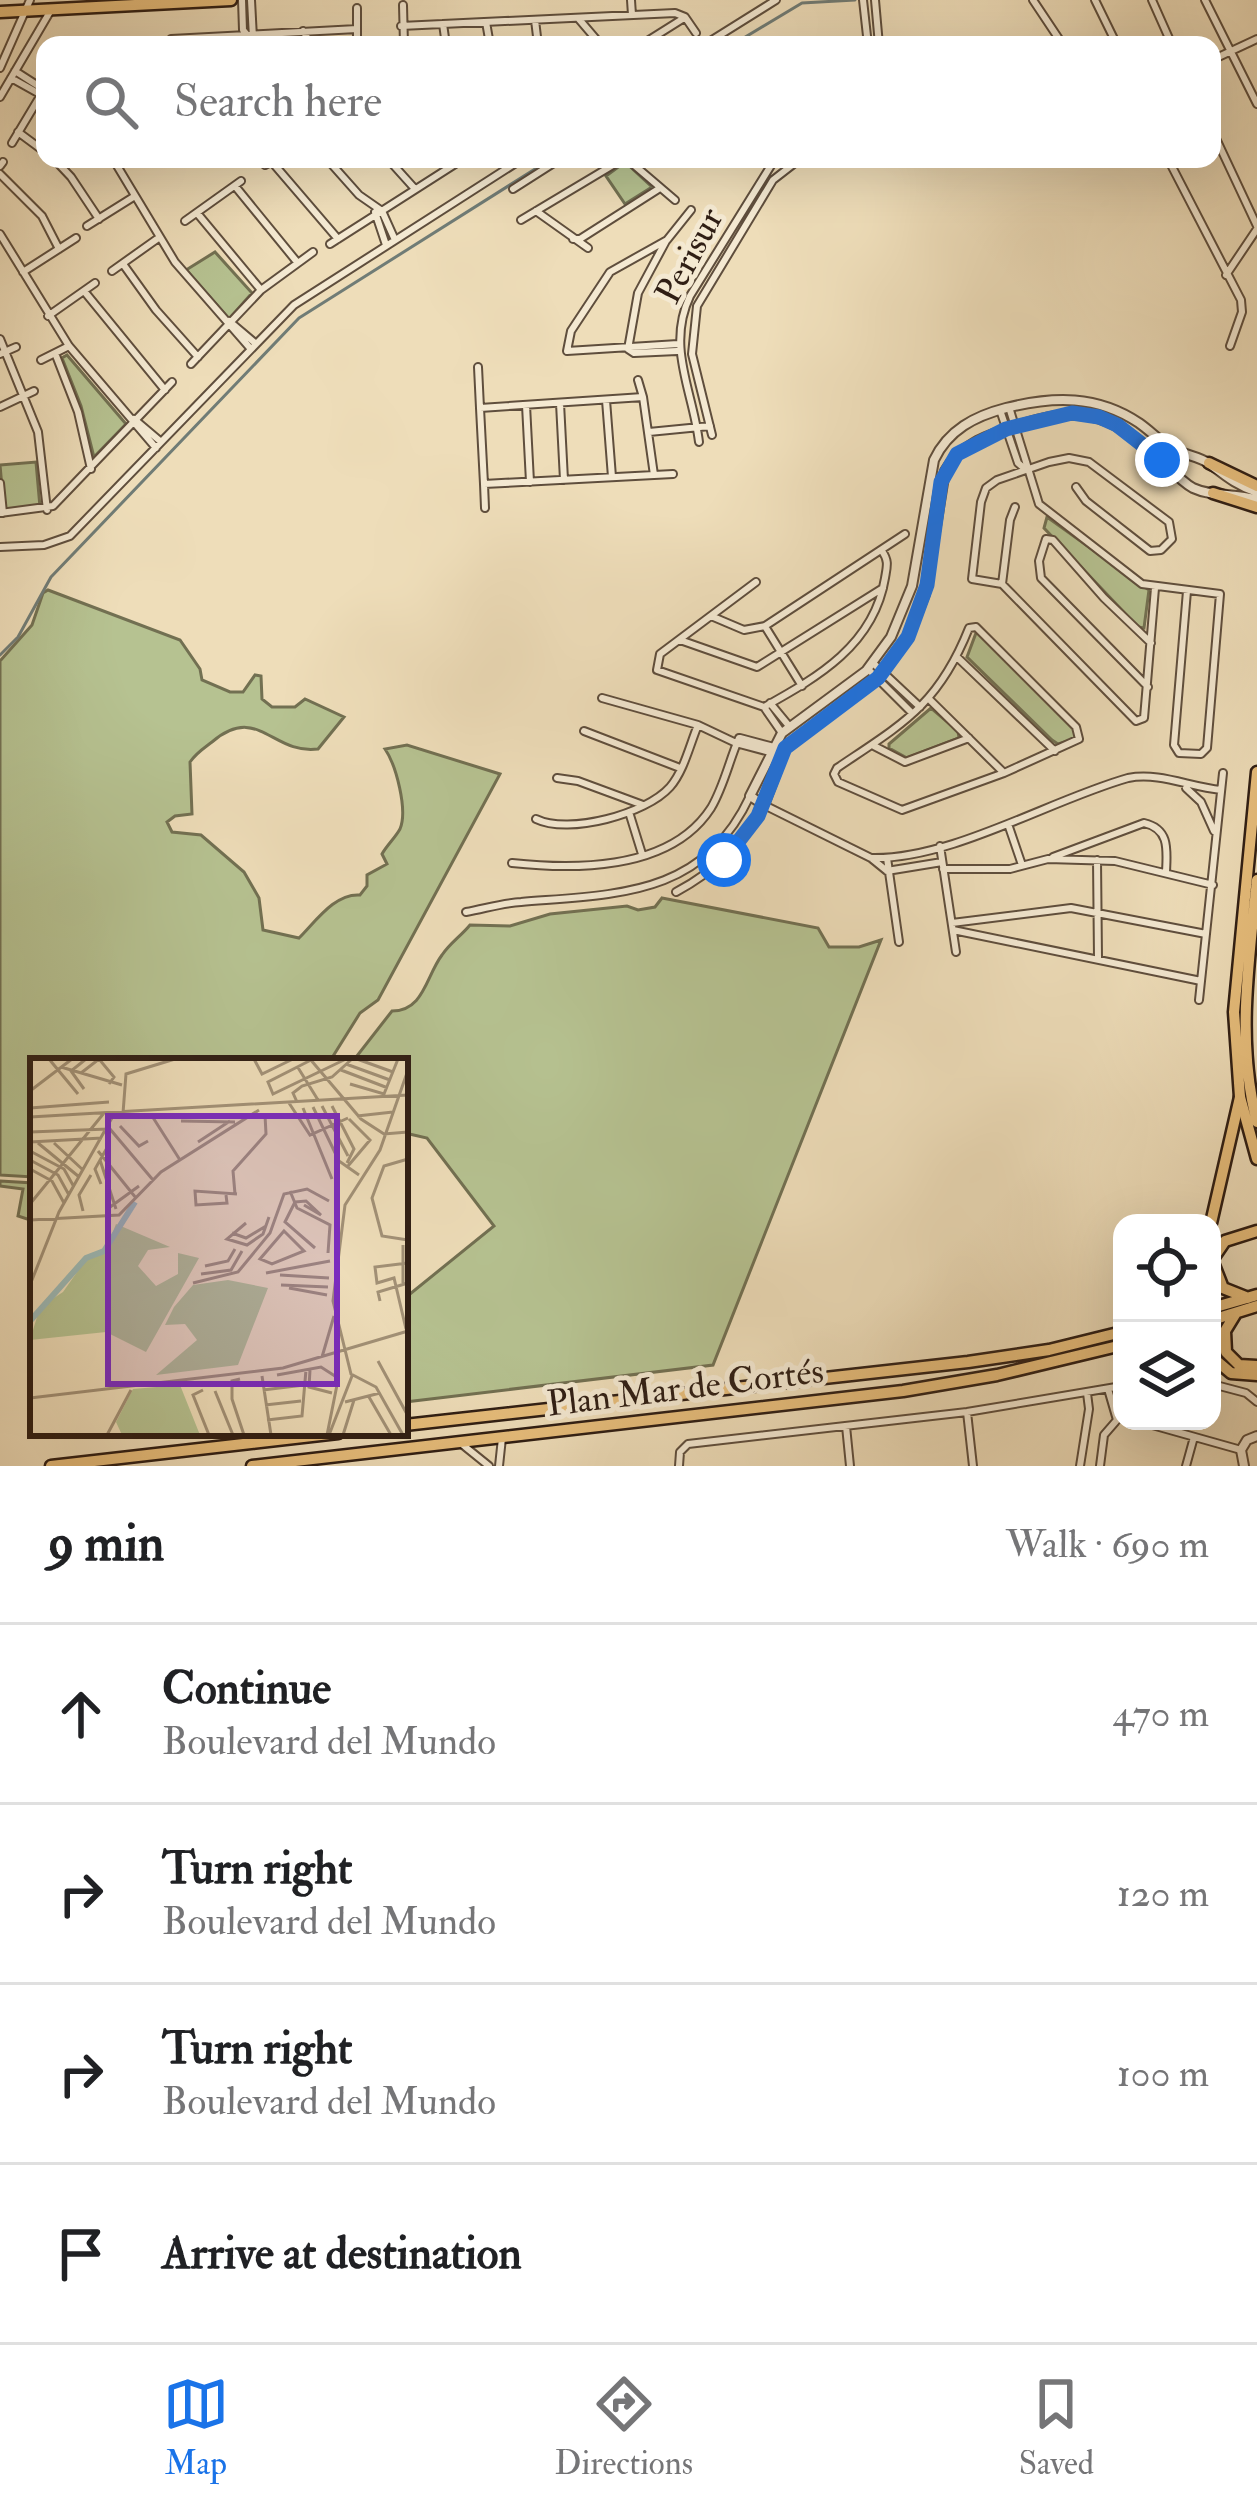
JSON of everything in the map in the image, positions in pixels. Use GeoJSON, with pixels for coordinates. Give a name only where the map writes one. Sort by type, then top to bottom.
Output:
{"type":"FeatureCollection","features":[{"type":"Feature","properties":{"kind":"main road"},"geometry":{"type":"LineString","coordinates":[[0,12],[30,3],[51,10],[231,0]]}},
{"type":"Feature","properties":{"kind":"main road"},"geometry":{"type":"LineString","coordinates":[[1209,463],[1257,496]]}},
{"type":"Feature","properties":{"kind":"main road"},"geometry":{"type":"LineString","coordinates":[[1210,492],[1257,496]]}},
{"type":"Feature","properties":{"kind":"main road"},"geometry":{"type":"LineString","coordinates":[[1257,772],[1234,1012],[1240,1097],[1257,1159]]}},
{"type":"Feature","properties":{"kind":"main road"},"geometry":{"type":"LineString","coordinates":[[1257,880],[1245,1015],[1257,1122]]}},
{"type":"Feature","properties":{"kind":"main road"},"geometry":{"type":"LineString","coordinates":[[1213,1214],[1240,1097]]}},
{"type":"Feature","properties":{"kind":"main road"},"geometry":{"type":"LineString","coordinates":[[1254,1300],[1223,1288],[1212,1260],[1225,1241],[1257,1231]]}},
{"type":"Feature","properties":{"kind":"main road"},"geometry":{"type":"LineString","coordinates":[[1221,1306],[1254,1300]]}},
{"type":"Feature","properties":{"kind":"main road"},"geometry":{"type":"LineString","coordinates":[[1221,1317],[1254,1300]]}},
{"type":"Feature","properties":{"kind":"main road"},"geometry":{"type":"LineString","coordinates":[[1236,1313],[1225,1331],[1226,1352],[1239,1365],[1257,1371]]}},
{"type":"Feature","properties":{"kind":"main road","name":"Plan Mar de Cortés"},"geometry":{"type":"LineString","coordinates":[[408,1425],[968,1362],[1113,1335]]}},
{"type":"Feature","properties":{"kind":"main road","name":"Plan Mar de Cortés"},"geometry":{"type":"LineString","coordinates":[[252,1466],[903,1391],[1113,1347]]}},
{"type":"Feature","properties":{"kind":"main road"},"geometry":{"type":"LineString","coordinates":[[1221,1363],[1237,1375],[1257,1371]]}},
{"type":"Feature","properties":{"kind":"main road"},"geometry":{"type":"LineString","coordinates":[[51,1466],[312,1436]]}},
{"type":"Feature","properties":{"kind":"street"},"geometry":{"type":"LineString","coordinates":[[246,0],[243,30],[250,36]]}},
{"type":"Feature","properties":{"kind":"street"},"geometry":{"type":"LineString","coordinates":[[618,0],[619,16]]}},
{"type":"Feature","properties":{"kind":"street"},"geometry":{"type":"LineString","coordinates":[[631,0],[632,15]]}},
{"type":"Feature","properties":{"kind":"street"},"geometry":{"type":"LineString","coordinates":[[718,36],[776,0]]}},
{"type":"Feature","properties":{"kind":"street"},"geometry":{"type":"LineString","coordinates":[[862,0],[867,36]]}},
{"type":"Feature","properties":{"kind":"street"},"geometry":{"type":"LineString","coordinates":[[875,0],[878,36]]}},
{"type":"Feature","properties":{"kind":"street"},"geometry":{"type":"LineString","coordinates":[[1034,0],[1057,36]]}},
{"type":"Feature","properties":{"kind":"street"},"geometry":{"type":"LineString","coordinates":[[1095,0],[1113,36]]}},
{"type":"Feature","properties":{"kind":"street"},"geometry":{"type":"LineString","coordinates":[[1152,0],[1168,36]]}},
{"type":"Feature","properties":{"kind":"street"},"geometry":{"type":"LineString","coordinates":[[1205,0],[1257,104]]}},
{"type":"Feature","properties":{"kind":"street"},"geometry":{"type":"LineString","coordinates":[[0,68],[30,3]]}},
{"type":"Feature","properties":{"kind":"street"},"geometry":{"type":"LineString","coordinates":[[403,5],[403,36]]}},
{"type":"Feature","properties":{"kind":"street"},"geometry":{"type":"LineString","coordinates":[[357,8],[357,36]]}},
{"type":"Feature","properties":{"kind":"street"},"geometry":{"type":"LineString","coordinates":[[0,97],[51,10]]}},
{"type":"Feature","properties":{"kind":"street"},"geometry":{"type":"LineString","coordinates":[[401,26],[675,13],[685,16],[696,33]]}},
{"type":"Feature","properties":{"kind":"street"},"geometry":{"type":"LineString","coordinates":[[655,36],[685,16]]}},
{"type":"Feature","properties":{"kind":"street"},"geometry":{"type":"LineString","coordinates":[[578,18],[593,36]]}},
{"type":"Feature","properties":{"kind":"street"},"geometry":{"type":"LineString","coordinates":[[536,20],[537,36]]}},
{"type":"Feature","properties":{"kind":"street"},"geometry":{"type":"LineString","coordinates":[[486,22],[488,36]]}},
{"type":"Feature","properties":{"kind":"street"},"geometry":{"type":"LineString","coordinates":[[442,24],[444,36]]}},
{"type":"Feature","properties":{"kind":"street"},"geometry":{"type":"LineString","coordinates":[[272,36],[357,29]]}},
{"type":"Feature","properties":{"kind":"street"},"geometry":{"type":"LineString","coordinates":[[303,31],[306,36]]}},
{"type":"Feature","properties":{"kind":"street"},"geometry":{"type":"LineString","coordinates":[[1221,56],[1257,39]]}},
{"type":"Feature","properties":{"kind":"street"},"geometry":{"type":"LineString","coordinates":[[13,74],[36,87]]}},
{"type":"Feature","properties":{"kind":"street"},"geometry":{"type":"LineString","coordinates":[[12,143],[36,104]]}},
{"type":"Feature","properties":{"kind":"street"},"geometry":{"type":"LineString","coordinates":[[18,132],[36,145]]}},
{"type":"Feature","properties":{"kind":"street"},"geometry":{"type":"LineString","coordinates":[[1221,149],[1257,227],[1226,274]]}},
{"type":"Feature","properties":{"kind":"street"},"geometry":{"type":"LineString","coordinates":[[1,167],[42,216],[59,248]]}},
{"type":"Feature","properties":{"kind":"street"},"geometry":{"type":"LineString","coordinates":[[63,168],[99,218]]}},
{"type":"Feature","properties":{"kind":"street"},"geometry":{"type":"LineString","coordinates":[[119,168],[158,238],[253,346]]}},
{"type":"Feature","properties":{"kind":"street"},"geometry":{"type":"LineString","coordinates":[[277,168],[334,241],[448,168]]}},
{"type":"Feature","properties":{"kind":"street"},"geometry":{"type":"LineString","coordinates":[[335,168],[377,212],[395,240]]}},
{"type":"Feature","properties":{"kind":"street"},"geometry":{"type":"LineString","coordinates":[[396,168],[415,189]]}},
{"type":"Feature","properties":{"kind":"street"},"geometry":{"type":"LineString","coordinates":[[0,547],[44,545],[70,536],[294,305],[508,168]]}},
{"type":"Feature","properties":{"kind":"street"},"geometry":{"type":"LineString","coordinates":[[513,189],[546,168]]}},
{"type":"Feature","properties":{"kind":"street"},"geometry":{"type":"LineString","coordinates":[[521,220],[606,168]]}},
{"type":"Feature","properties":{"kind":"street"},"geometry":{"type":"LineString","coordinates":[[632,168],[675,200]]}},
{"type":"Feature","properties":{"kind":"street","name":"Perisur"},"geometry":{"type":"LineString","coordinates":[[699,442],[678,348],[686,302],[768,168]]}},
{"type":"Feature","properties":{"kind":"street","name":"Perisur"},"geometry":{"type":"LineString","coordinates":[[698,428],[711,430],[692,354],[694,317],[769,186],[790,168]]}},
{"type":"Feature","properties":{"kind":"street"},"geometry":{"type":"LineString","coordinates":[[1173,168],[1242,305],[1230,346]]}},
{"type":"Feature","properties":{"kind":"street","name":"Perisur"},"geometry":{"type":"LineString","coordinates":[[759,180],[769,186]]}},
{"type":"Feature","properties":{"kind":"street"},"geometry":{"type":"LineString","coordinates":[[185,221],[238,183],[297,262]]}},
{"type":"Feature","properties":{"kind":"street"},"geometry":{"type":"LineString","coordinates":[[573,239],[660,188]]}},
{"type":"Feature","properties":{"kind":"street"},"geometry":{"type":"LineString","coordinates":[[87,226],[136,196]]}},
{"type":"Feature","properties":{"kind":"street"},"geometry":{"type":"LineString","coordinates":[[628,349],[638,292],[667,240],[691,210]]}},
{"type":"Feature","properties":{"kind":"street"},"geometry":{"type":"LineString","coordinates":[[536,211],[588,248]]}},
{"type":"Feature","properties":{"kind":"street"},"geometry":{"type":"LineString","coordinates":[[377,212],[387,245]]}},
{"type":"Feature","properties":{"kind":"street"},"geometry":{"type":"LineString","coordinates":[[197,213],[261,290]]}},
{"type":"Feature","properties":{"kind":"street"},"geometry":{"type":"LineString","coordinates":[[0,234],[69,346],[159,445]]}},
{"type":"Feature","properties":{"kind":"street"},"geometry":{"type":"LineString","coordinates":[[22,272],[76,238]]}},
{"type":"Feature","properties":{"kind":"street"},"geometry":{"type":"LineString","coordinates":[[112,272],[158,238]]}},
{"type":"Feature","properties":{"kind":"street"},"geometry":{"type":"LineString","coordinates":[[667,240],[610,272],[568,338],[569,353],[678,348]]}},
{"type":"Feature","properties":{"kind":"street"},"geometry":{"type":"LineString","coordinates":[[191,364],[261,290],[313,252]]}},
{"type":"Feature","properties":{"kind":"street"},"geometry":{"type":"LineString","coordinates":[[123,264],[198,357]]}},
{"type":"Feature","properties":{"kind":"street"},"geometry":{"type":"LineString","coordinates":[[48,316],[95,283]]}},
{"type":"Feature","properties":{"kind":"street"},"geometry":{"type":"LineString","coordinates":[[84,291],[165,390]]}},
{"type":"Feature","properties":{"kind":"street"},"geometry":{"type":"LineString","coordinates":[[0,339],[41,446],[47,510]]}},
{"type":"Feature","properties":{"kind":"street"},"geometry":{"type":"LineString","coordinates":[[41,360],[69,346]]}},
{"type":"Feature","properties":{"kind":"street"},"geometry":{"type":"LineString","coordinates":[[3,353],[16,347]]}},
{"type":"Feature","properties":{"kind":"street"},"geometry":{"type":"LineString","coordinates":[[55,353],[78,412],[91,469]]}},
{"type":"Feature","properties":{"kind":"street"},"geometry":{"type":"LineString","coordinates":[[478,367],[484,508]]}},
{"type":"Feature","properties":{"kind":"street"},"geometry":{"type":"LineString","coordinates":[[638,380],[654,475]]}},
{"type":"Feature","properties":{"kind":"street"},"geometry":{"type":"LineString","coordinates":[[0,483],[1,513],[47,510],[172,382]]}},
{"type":"Feature","properties":{"kind":"street"},"geometry":{"type":"LineString","coordinates":[[0,406],[34,391]]}},
{"type":"Feature","properties":{"kind":"street"},"geometry":{"type":"LineString","coordinates":[[480,408],[643,398]]}},
{"type":"Feature","properties":{"kind":"street"},"geometry":{"type":"LineString","coordinates":[[606,400],[612,477]]}},
{"type":"Feature","properties":{"kind":"street"},"geometry":{"type":"LineString","coordinates":[[466,912],[523,901],[600,898],[663,881],[714,851],[735,828],[770,750],[785,730],[871,666],[898,625],[913,586],[924,500],[938,452],[965,424],[1004,409],[1050,400],[1093,401],[1136,421],[1187,457],[1209,463],[1257,496]]}},
{"type":"Feature","properties":{"kind":"street"},"geometry":{"type":"LineString","coordinates":[[560,403],[564,480]]}},
{"type":"Feature","properties":{"kind":"street"},"geometry":{"type":"LineString","coordinates":[[526,405],[530,482]]}},
{"type":"Feature","properties":{"kind":"street"},"geometry":{"type":"LineString","coordinates":[[1004,409],[1039,504],[1128,575],[1155,588],[1220,594],[1207,748],[1196,755],[1179,752],[1174,745],[1187,591]]}},
{"type":"Feature","properties":{"kind":"street"},"geometry":{"type":"LineString","coordinates":[[676,892],[736,848],[764,805],[783,752],[880,675],[908,637],[925,595],[938,500],[951,459],[968,445],[1060,414],[1099,417],[1134,436],[1192,487],[1210,492],[1219,485],[1219,473]]}},
{"type":"Feature","properties":{"kind":"street"},"geometry":{"type":"LineString","coordinates":[[650,432],[698,428]]}},
{"type":"Feature","properties":{"kind":"street"},"geometry":{"type":"LineString","coordinates":[[938,452],[951,459]]}},
{"type":"Feature","properties":{"kind":"street"},"geometry":{"type":"LineString","coordinates":[[1176,474],[1187,457]]}},
{"type":"Feature","properties":{"kind":"street"},"geometry":{"type":"LineString","coordinates":[[1076,487],[1086,501],[1150,551],[1161,550],[1172,539],[1169,522],[1089,462],[1070,458],[991,484],[980,502],[971,577],[1002,584],[1139,721],[1144,718],[1148,687],[1155,588]]}},
{"type":"Feature","properties":{"kind":"street"},"geometry":{"type":"LineString","coordinates":[[484,484],[673,474]]}},
{"type":"Feature","properties":{"kind":"street"},"geometry":{"type":"LineString","coordinates":[[1002,584],[1015,507]]}},
{"type":"Feature","properties":{"kind":"street"},"geometry":{"type":"LineString","coordinates":[[711,616],[745,630],[765,626],[905,534]]}},
{"type":"Feature","properties":{"kind":"street"},"geometry":{"type":"LineString","coordinates":[[1148,687],[1045,582],[1039,572],[1044,541],[1049,538],[1151,643]]}},
{"type":"Feature","properties":{"kind":"street"},"geometry":{"type":"LineString","coordinates":[[767,705],[830,668],[855,644],[883,588],[888,560],[883,551]]}},
{"type":"Feature","properties":{"kind":"street"},"geometry":{"type":"LineString","coordinates":[[756,582],[660,654],[656,667],[664,675],[767,705],[785,730]]}},
{"type":"Feature","properties":{"kind":"street"},"geometry":{"type":"LineString","coordinates":[[680,640],[747,666],[763,665],[883,588]]}},
{"type":"Feature","properties":{"kind":"street"},"geometry":{"type":"LineString","coordinates":[[765,626],[802,686]]}},
{"type":"Feature","properties":{"kind":"street"},"geometry":{"type":"LineString","coordinates":[[969,628],[985,631],[1079,732],[1077,740],[1004,773],[896,810],[834,778],[836,769],[874,746],[930,700],[957,657],[969,628]]}},
{"type":"Feature","properties":{"kind":"street"},"geometry":{"type":"LineString","coordinates":[[957,657],[1055,751]]}},
{"type":"Feature","properties":{"kind":"street"},"geometry":{"type":"LineString","coordinates":[[871,666],[912,714]]}},
{"type":"Feature","properties":{"kind":"street"},"geometry":{"type":"LineString","coordinates":[[880,675],[920,707]]}},
{"type":"Feature","properties":{"kind":"street"},"geometry":{"type":"LineString","coordinates":[[602,698],[783,752]]}},
{"type":"Feature","properties":{"kind":"street"},"geometry":{"type":"LineString","coordinates":[[930,700],[1004,773]]}},
{"type":"Feature","properties":{"kind":"street"},"geometry":{"type":"LineString","coordinates":[[536,819],[575,824],[643,805],[667,790],[698,725]]}},
{"type":"Feature","properties":{"kind":"street"},"geometry":{"type":"LineString","coordinates":[[584,731],[680,768]]}},
{"type":"Feature","properties":{"kind":"street"},"geometry":{"type":"LineString","coordinates":[[874,746],[904,762],[969,738]]}},
{"type":"Feature","properties":{"kind":"street"},"geometry":{"type":"LineString","coordinates":[[512,862],[577,867],[642,854],[676,841],[703,818],[722,786],[737,741]]}},
{"type":"Feature","properties":{"kind":"street"},"geometry":{"type":"LineString","coordinates":[[1199,1000],[1223,773]]}},
{"type":"Feature","properties":{"kind":"street"},"geometry":{"type":"LineString","coordinates":[[871,858],[940,846],[1128,778],[1159,776],[1183,786],[1221,790]]}},
{"type":"Feature","properties":{"kind":"street"},"geometry":{"type":"LineString","coordinates":[[557,778],[643,805]]}},
{"type":"Feature","properties":{"kind":"street"},"geometry":{"type":"LineString","coordinates":[[1183,786],[1201,802],[1216,834]]}},
{"type":"Feature","properties":{"kind":"street"},"geometry":{"type":"LineString","coordinates":[[750,796],[871,858],[887,871],[1022,866],[1144,824],[1161,831],[1166,839],[1166,872]]}},
{"type":"Feature","properties":{"kind":"street"},"geometry":{"type":"LineString","coordinates":[[629,812],[642,854]]}},
{"type":"Feature","properties":{"kind":"street"},"geometry":{"type":"LineString","coordinates":[[1007,822],[1022,866]]}},
{"type":"Feature","properties":{"kind":"street"},"geometry":{"type":"LineString","coordinates":[[940,846],[956,952]]}},
{"type":"Feature","properties":{"kind":"street"},"geometry":{"type":"LineString","coordinates":[[887,858],[899,942]]}},
{"type":"Feature","properties":{"kind":"street"},"geometry":{"type":"LineString","coordinates":[[1048,859],[1097,860],[1213,885]]}},
{"type":"Feature","properties":{"kind":"street"},"geometry":{"type":"LineString","coordinates":[[1097,860],[1098,958]]}},
{"type":"Feature","properties":{"kind":"street"},"geometry":{"type":"LineString","coordinates":[[952,926],[1071,908],[1206,934]]}},
{"type":"Feature","properties":{"kind":"street"},"geometry":{"type":"LineString","coordinates":[[952,926],[1202,981]]}},
{"type":"Feature","properties":{"kind":"street"},"geometry":{"type":"LineString","coordinates":[[1221,1387],[1257,1402]]}},
{"type":"Feature","properties":{"kind":"street"},"geometry":{"type":"LineString","coordinates":[[679,1466],[682,1448],[697,1443],[967,1412],[1113,1388]]}},
{"type":"Feature","properties":{"kind":"street"},"geometry":{"type":"LineString","coordinates":[[1108,1389],[1113,1402]]}},
{"type":"Feature","properties":{"kind":"street"},"geometry":{"type":"LineString","coordinates":[[1080,1466],[1087,1393]]}},
{"type":"Feature","properties":{"kind":"street"},"geometry":{"type":"LineString","coordinates":[[967,1412],[973,1466]]}},
{"type":"Feature","properties":{"kind":"street"},"geometry":{"type":"LineString","coordinates":[[846,1426],[850,1466]]}},
{"type":"Feature","properties":{"kind":"street"},"geometry":{"type":"LineString","coordinates":[[1100,1466],[1104,1435],[1113,1427]]}},
{"type":"Feature","properties":{"kind":"street"},"geometry":{"type":"LineString","coordinates":[[1170,1430],[1241,1450]]}},
{"type":"Feature","properties":{"kind":"street"},"geometry":{"type":"LineString","coordinates":[[1244,1466],[1241,1450],[1257,1436]]}},
{"type":"Feature","properties":{"kind":"street"},"geometry":{"type":"LineString","coordinates":[[1186,1466],[1194,1437]]}},
{"type":"Feature","properties":{"kind":"street"},"geometry":{"type":"LineString","coordinates":[[460,1443],[494,1466],[502,1438]]}},
{"type":"Feature","properties":{"kind":"green space"},"geometry":{"type":"Polygon","coordinates":[[[617,168],[631,168],[652,187],[625,204],[606,176],[617,168]]]}},
{"type":"Feature","properties":{"kind":"green space"},"geometry":{"type":"Polygon","coordinates":[[[215,252],[252,293],[229,319],[186,270],[215,252]]]}},
{"type":"Feature","properties":{"kind":"green space"},"geometry":{"type":"Polygon","coordinates":[[[67,355],[126,424],[94,457],[62,358],[67,355]]]}},
{"type":"Feature","properties":{"kind":"green space"},"geometry":{"type":"Polygon","coordinates":[[[36,462],[40,507],[4,511],[0,465],[36,462]]]}},
{"type":"Feature","properties":{"kind":"green space"},"geometry":{"type":"Polygon","coordinates":[[[1047,517],[1149,590],[1144,628],[1044,528],[1047,517]]]}},
{"type":"Feature","properties":{"kind":"green space"},"geometry":{"type":"Polygon","coordinates":[[[48,590],[180,640],[202,680],[230,692],[243,692],[255,675],[261,676],[262,699],[272,707],[295,707],[305,699],[344,717],[318,749],[288,745],[254,729],[228,731],[190,762],[192,814],[167,822],[172,832],[201,835],[244,872],[259,898],[263,930],[299,938],[334,903],[360,895],[367,886],[367,875],[387,864],[382,854],[400,829],[403,811],[397,776],[385,749],[407,745],[500,774],[378,1000],[360,1013],[332,1058],[30,1058],[30,1177],[0,1175],[0,661],[32,625],[48,590]]]}},
{"type":"Feature","properties":{"kind":"green space"},"geometry":{"type":"Polygon","coordinates":[[[981,631],[1075,730],[1075,739],[1058,744],[1052,740],[967,657],[981,631]]]}},
{"type":"Feature","properties":{"kind":"green space"},"geometry":{"type":"Polygon","coordinates":[[[931,708],[958,731],[959,738],[907,758],[889,748],[889,744],[931,708]]]}},
{"type":"Feature","properties":{"kind":"green space"},"geometry":{"type":"Polygon","coordinates":[[[662,898],[818,928],[829,947],[859,947],[881,940],[713,1365],[408,1402],[408,1296],[494,1226],[427,1138],[408,1134],[408,1058],[355,1058],[392,1011],[418,999],[442,955],[470,925],[510,926],[550,914],[655,907],[662,898]]]}},
{"type":"Feature","properties":{"kind":"green space"},"geometry":{"type":"Polygon","coordinates":[[[0,1181],[30,1183],[30,1220],[18,1216],[23,1189],[0,1186],[0,1181]]]}},
{"type":"Feature","properties":{"kind":"waterway"},"geometry":{"type":"LineString","coordinates":[[747,36],[802,3],[855,0]]}},
{"type":"Feature","properties":{"kind":"waterway"},"geometry":{"type":"LineString","coordinates":[[0,655],[18,637],[51,577],[299,318],[537,168]]}},
{"type":"Feature","properties":{"kind":"route"},"geometry":{"type":"LineString","coordinates":[[724,860],[764,805],[785,748],[878,678],[908,637],[927,585],[941,482],[951,459],[984,437],[1072,413],[1117,425],[1162,460]]}}]}
